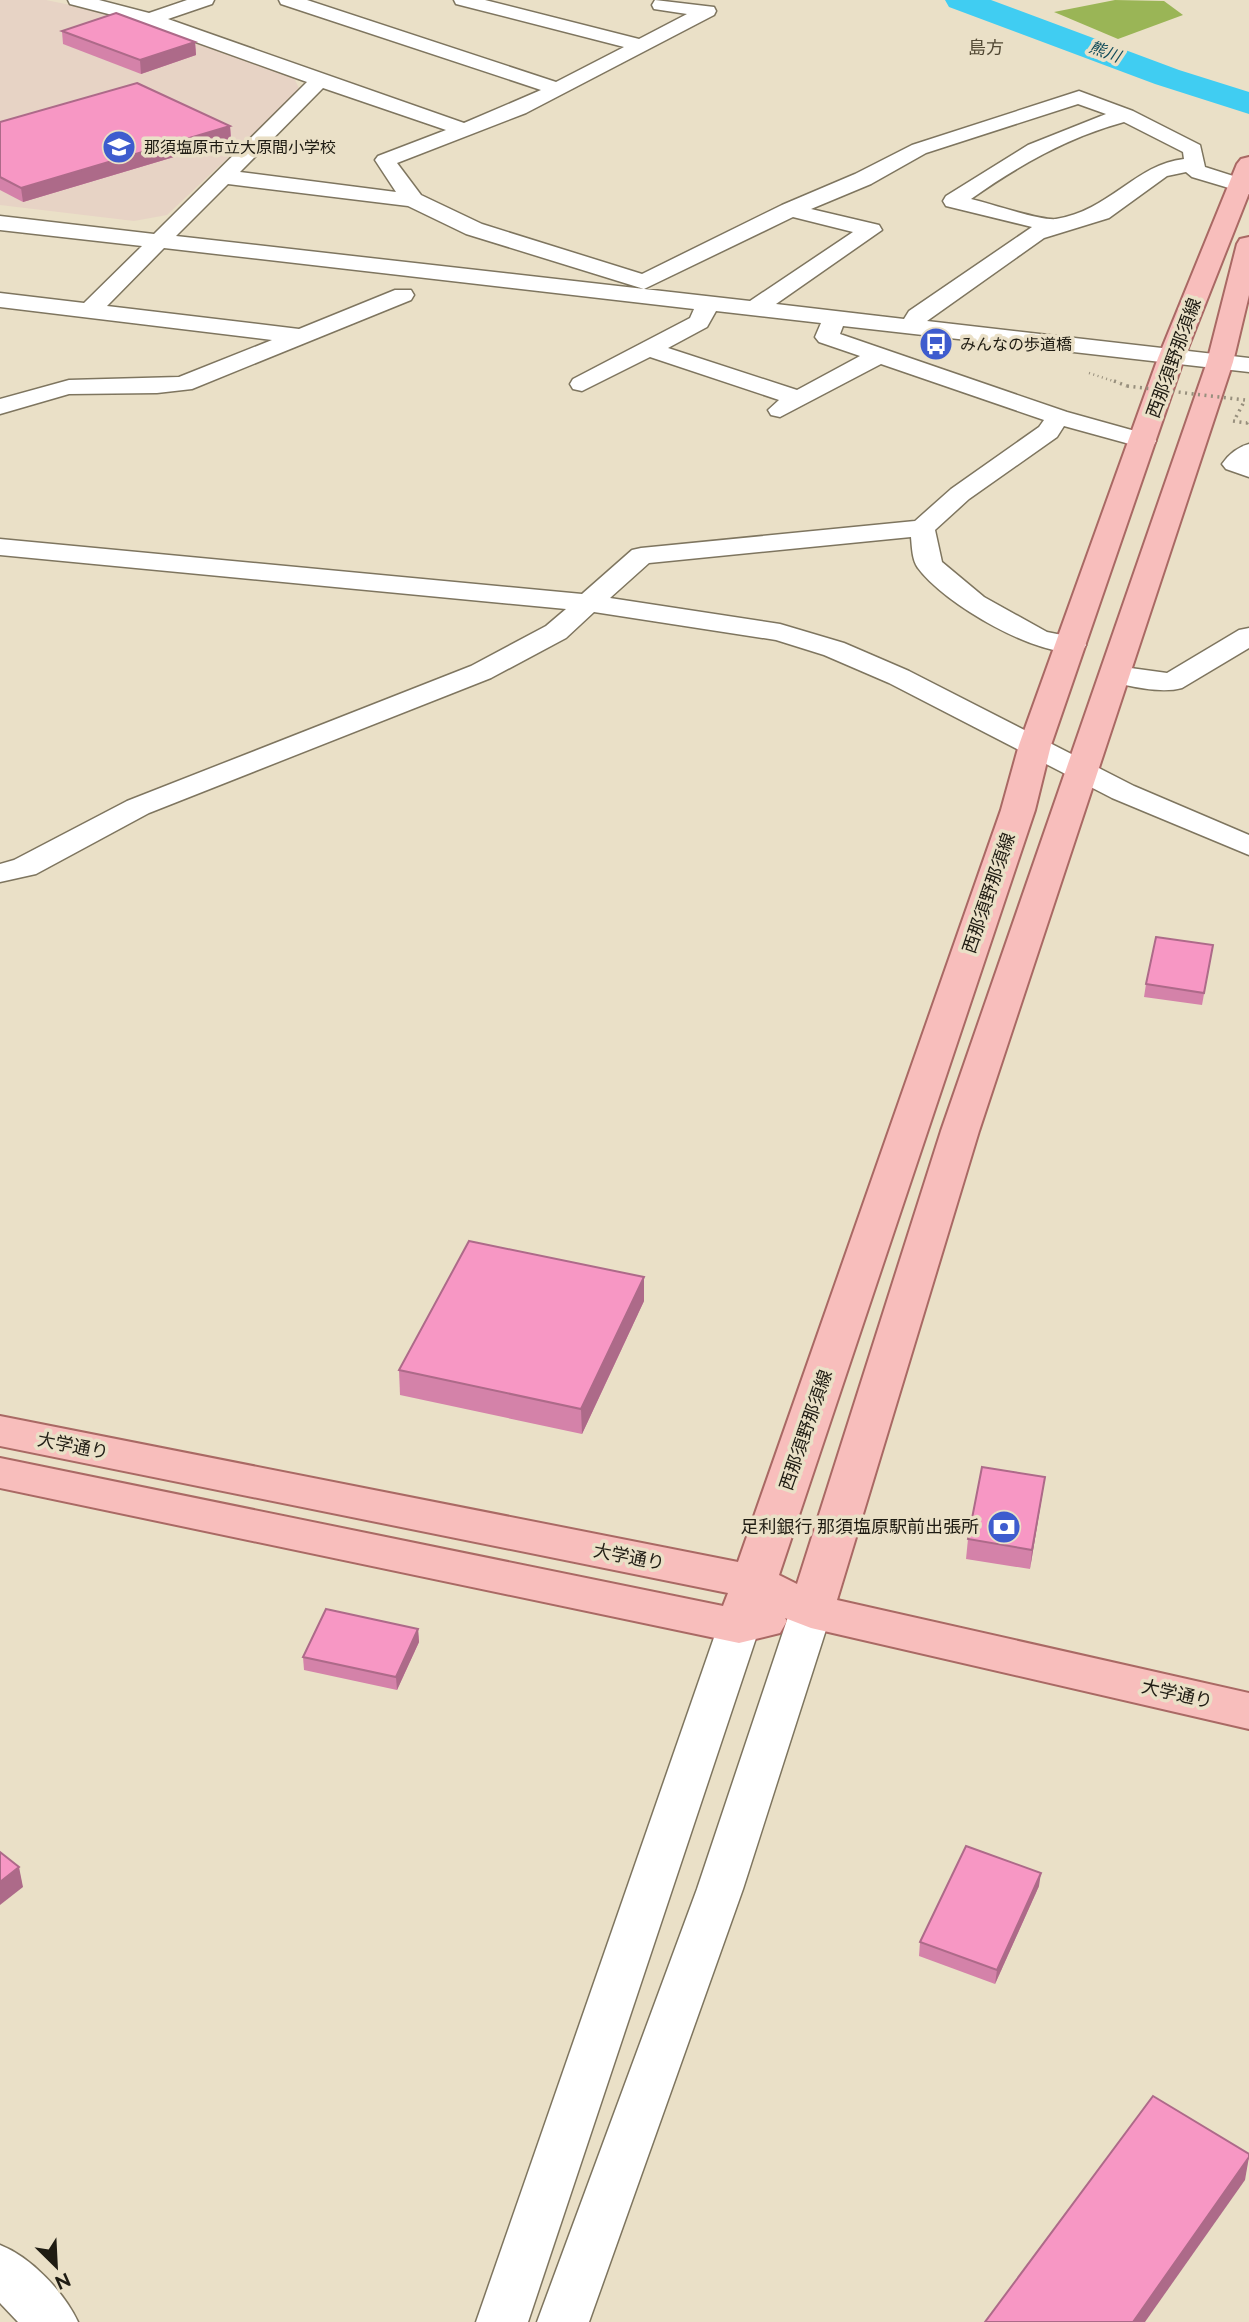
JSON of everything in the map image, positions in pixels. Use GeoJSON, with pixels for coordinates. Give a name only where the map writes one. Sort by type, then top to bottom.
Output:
{"type":"FeatureCollection","features":[{"type":"Feature","properties":{"kind":"main road","name":"西那須野那須線"},"geometry":{"type":"LineString","coordinates":[[739,1626],[1013,823],[1035,745],[1171,358],[1246,179]]}},
{"type":"Feature","properties":{"kind":"main road"},"geometry":{"type":"LineString","coordinates":[[0,1473],[739,1626],[811,1611],[960,1131],[1083,768],[1234,364],[1249,244]]}},
{"type":"Feature","properties":{"kind":"main road","name":"大学通り"},"geometry":{"type":"LineString","coordinates":[[0,1431],[754,1582],[811,1611],[1249,1711]]}},
{"type":"Feature","properties":{"kind":"street"},"geometry":{"type":"LineString","coordinates":[[77,0],[150,19],[463,129]]}},
{"type":"Feature","properties":{"kind":"street"},"geometry":{"type":"LineString","coordinates":[[150,19],[205,0]]}},
{"type":"Feature","properties":{"kind":"street"},"geometry":{"type":"LineString","coordinates":[[288,0],[559,89]]}},
{"type":"Feature","properties":{"kind":"street"},"geometry":{"type":"LineString","coordinates":[[463,0],[511,5],[640,45]]}},
{"type":"Feature","properties":{"kind":"street"},"geometry":{"type":"LineString","coordinates":[[413,200],[386,160],[519,108],[640,45],[677,30],[707,11],[661,5],[666,0]]}},
{"type":"Feature","properties":{"kind":"street"},"geometry":{"type":"LineString","coordinates":[[482,23],[511,5]]}},
{"type":"Feature","properties":{"kind":"street"},"geometry":{"type":"LineString","coordinates":[[437,48],[460,35]]}},
{"type":"Feature","properties":{"kind":"street"},"geometry":{"type":"LineString","coordinates":[[90,310],[320,80]]}},
{"type":"Feature","properties":{"kind":"street"},"geometry":{"type":"LineString","coordinates":[[225,177],[413,200],[474,229],[644,282],[790,209],[863,179],[919,149],[1079,97],[1126,116],[1193,149],[1199,173],[1209,177],[1246,179]]}},
{"type":"Feature","properties":{"kind":"street"},"geometry":{"type":"LineString","coordinates":[[1054,226],[954,201],[1014,158],[1069,133],[1126,116]]}},
{"type":"Feature","properties":{"kind":"street"},"geometry":{"type":"LineString","coordinates":[[913,328],[918,316],[1036,233],[1101,212],[1160,172],[1178,166],[1195,165]]}},
{"type":"Feature","properties":{"kind":"street"},"geometry":{"type":"LineString","coordinates":[[752,310],[872,230],[790,209]]}},
{"type":"Feature","properties":{"kind":"street"},"geometry":{"type":"LineString","coordinates":[[0,223],[1234,364]]}},
{"type":"Feature","properties":{"kind":"street"},"geometry":{"type":"LineString","coordinates":[[0,407],[43,392],[78,386],[149,388],[183,384],[403,295]]}},
{"type":"Feature","properties":{"kind":"street"},"geometry":{"type":"LineString","coordinates":[[0,300],[303,336]]}},
{"type":"Feature","properties":{"kind":"street"},"geometry":{"type":"LineString","coordinates":[[582,384],[699,322],[708,305]]}},
{"type":"Feature","properties":{"kind":"street"},"geometry":{"type":"LineString","coordinates":[[835,319],[827,337],[1058,417],[1144,441]]}},
{"type":"Feature","properties":{"kind":"street"},"geometry":{"type":"LineString","coordinates":[[648,349],[799,399]]}},
{"type":"Feature","properties":{"kind":"street"},"geometry":{"type":"LineString","coordinates":[[777,412],[881,354]]}},
{"type":"Feature","properties":{"kind":"street"},"geometry":{"type":"LineString","coordinates":[[0,386],[43,392]]}},
{"type":"Feature","properties":{"kind":"street"},"geometry":{"type":"LineString","coordinates":[[0,873],[25,867],[138,807],[481,672],[556,632],[641,556],[922,528],[960,494],[1048,432],[1058,417]]}},
{"type":"Feature","properties":{"kind":"street"},"geometry":{"type":"LineString","coordinates":[[1249,452],[1235,464],[1249,469]]}},
{"type":"Feature","properties":{"kind":"street"},"geometry":{"type":"LineString","coordinates":[[922,528],[929,565],[974,603],[1039,639],[1072,645]]}},
{"type":"Feature","properties":{"kind":"street"},"geometry":{"type":"LineString","coordinates":[[0,547],[588,603],[780,632],[834,649],[899,677],[1083,768],[1123,792],[1249,846]]}},
{"type":"Feature","properties":{"kind":"street"},"geometry":{"type":"LineString","coordinates":[[1116,674],[1172,682],[1249,636]]}},
{"type":"Feature","properties":{"kind":"street"},"geometry":{"type":"LineString","coordinates":[[563,2322],[720,1889],[811,1611]]}},
{"type":"Feature","properties":{"kind":"street"},"geometry":{"type":"LineString","coordinates":[[502,2322],[739,1626]]}},
{"type":"Feature","properties":{"kind":"street"},"geometry":{"type":"LineString","coordinates":[[0,2267],[52,2322]]}},
{"type":"Feature","properties":{"kind":"path"},"geometry":{"type":"LineString","coordinates":[[1127,386],[1244,400]]}},
{"type":"Feature","properties":{"kind":"path"},"geometry":{"type":"LineString","coordinates":[[1233,421],[1247,423],[1249,419]]}},
{"type":"Feature","properties":{"kind":"shaded area","name":"那須塩原市立大原間小学校"},"geometry":{"type":"Polygon","coordinates":[[[0,0],[46,0],[114,14],[294,78],[300,90],[167,215],[134,221],[0,205],[0,0]]]}},
{"type":"Feature","properties":{"kind":"green space"},"geometry":{"type":"Polygon","coordinates":[[[1115,0],[1164,1],[1183,15],[1118,39],[1054,12],[1115,0]]]}},
{"type":"Feature","properties":{"kind":"building"},"geometry":{"type":"Polygon","coordinates":[[[116,13],[195,42],[140,60],[62,31],[116,13]]]}},
{"type":"Feature","properties":{"kind":"building"},"geometry":{"type":"Polygon","coordinates":[[[137,83],[230,126],[21,188],[0,177],[0,122],[137,83]]]}},
{"type":"Feature","properties":{"kind":"building"},"geometry":{"type":"Polygon","coordinates":[[[1156,937],[1213,945],[1204,993],[1146,984],[1156,937]]]}},
{"type":"Feature","properties":{"kind":"building"},"geometry":{"type":"Polygon","coordinates":[[[469,1241],[644,1277],[581,1409],[399,1370],[469,1241]]]}},
{"type":"Feature","properties":{"kind":"building","name":"足利銀行 那須塩原駅前出張所"},"geometry":{"type":"Polygon","coordinates":[[[982,1467],[1045,1477],[1032,1550],[968,1539],[982,1467]]]}},
{"type":"Feature","properties":{"kind":"building"},"geometry":{"type":"Polygon","coordinates":[[[326,1609],[418,1629],[396,1677],[303,1657],[326,1609]]]}},
{"type":"Feature","properties":{"kind":"building"},"geometry":{"type":"Polygon","coordinates":[[[966,1846],[1041,1873],[997,1970],[920,1942],[966,1846]]]}},
{"type":"Feature","properties":{"kind":"building"},"geometry":{"type":"Polygon","coordinates":[[[0,1852],[19,1867],[0,1882],[0,1852]]]}},
{"type":"Feature","properties":{"kind":"building"},"geometry":{"type":"Polygon","coordinates":[[[1153,2096],[1249,2154],[1249,2157],[1133,2322],[985,2322],[1153,2096]]]}},
{"type":"Feature","properties":{"kind":"waterway","name":"熊川"},"geometry":{"type":"LineString","coordinates":[[961,0],[1167,77],[1249,103]]}},
{"type":"Feature","properties":{"kind":"place","name":"那須塩原市立大原間小学校"},"geometry":{"type":"Point","coordinates":[119,147]}},
{"type":"Feature","properties":{"kind":"place","name":"みんなの歩道橋"},"geometry":{"type":"Point","coordinates":[936,344]}},
{"type":"Feature","properties":{"kind":"place","name":"足利銀行 那須塩原駅前出張所"},"geometry":{"type":"Point","coordinates":[1004,1527]}},
{"type":"Feature","properties":{"kind":"district","name":"島方"},"geometry":{"type":"Point","coordinates":[986,48]}}]}
